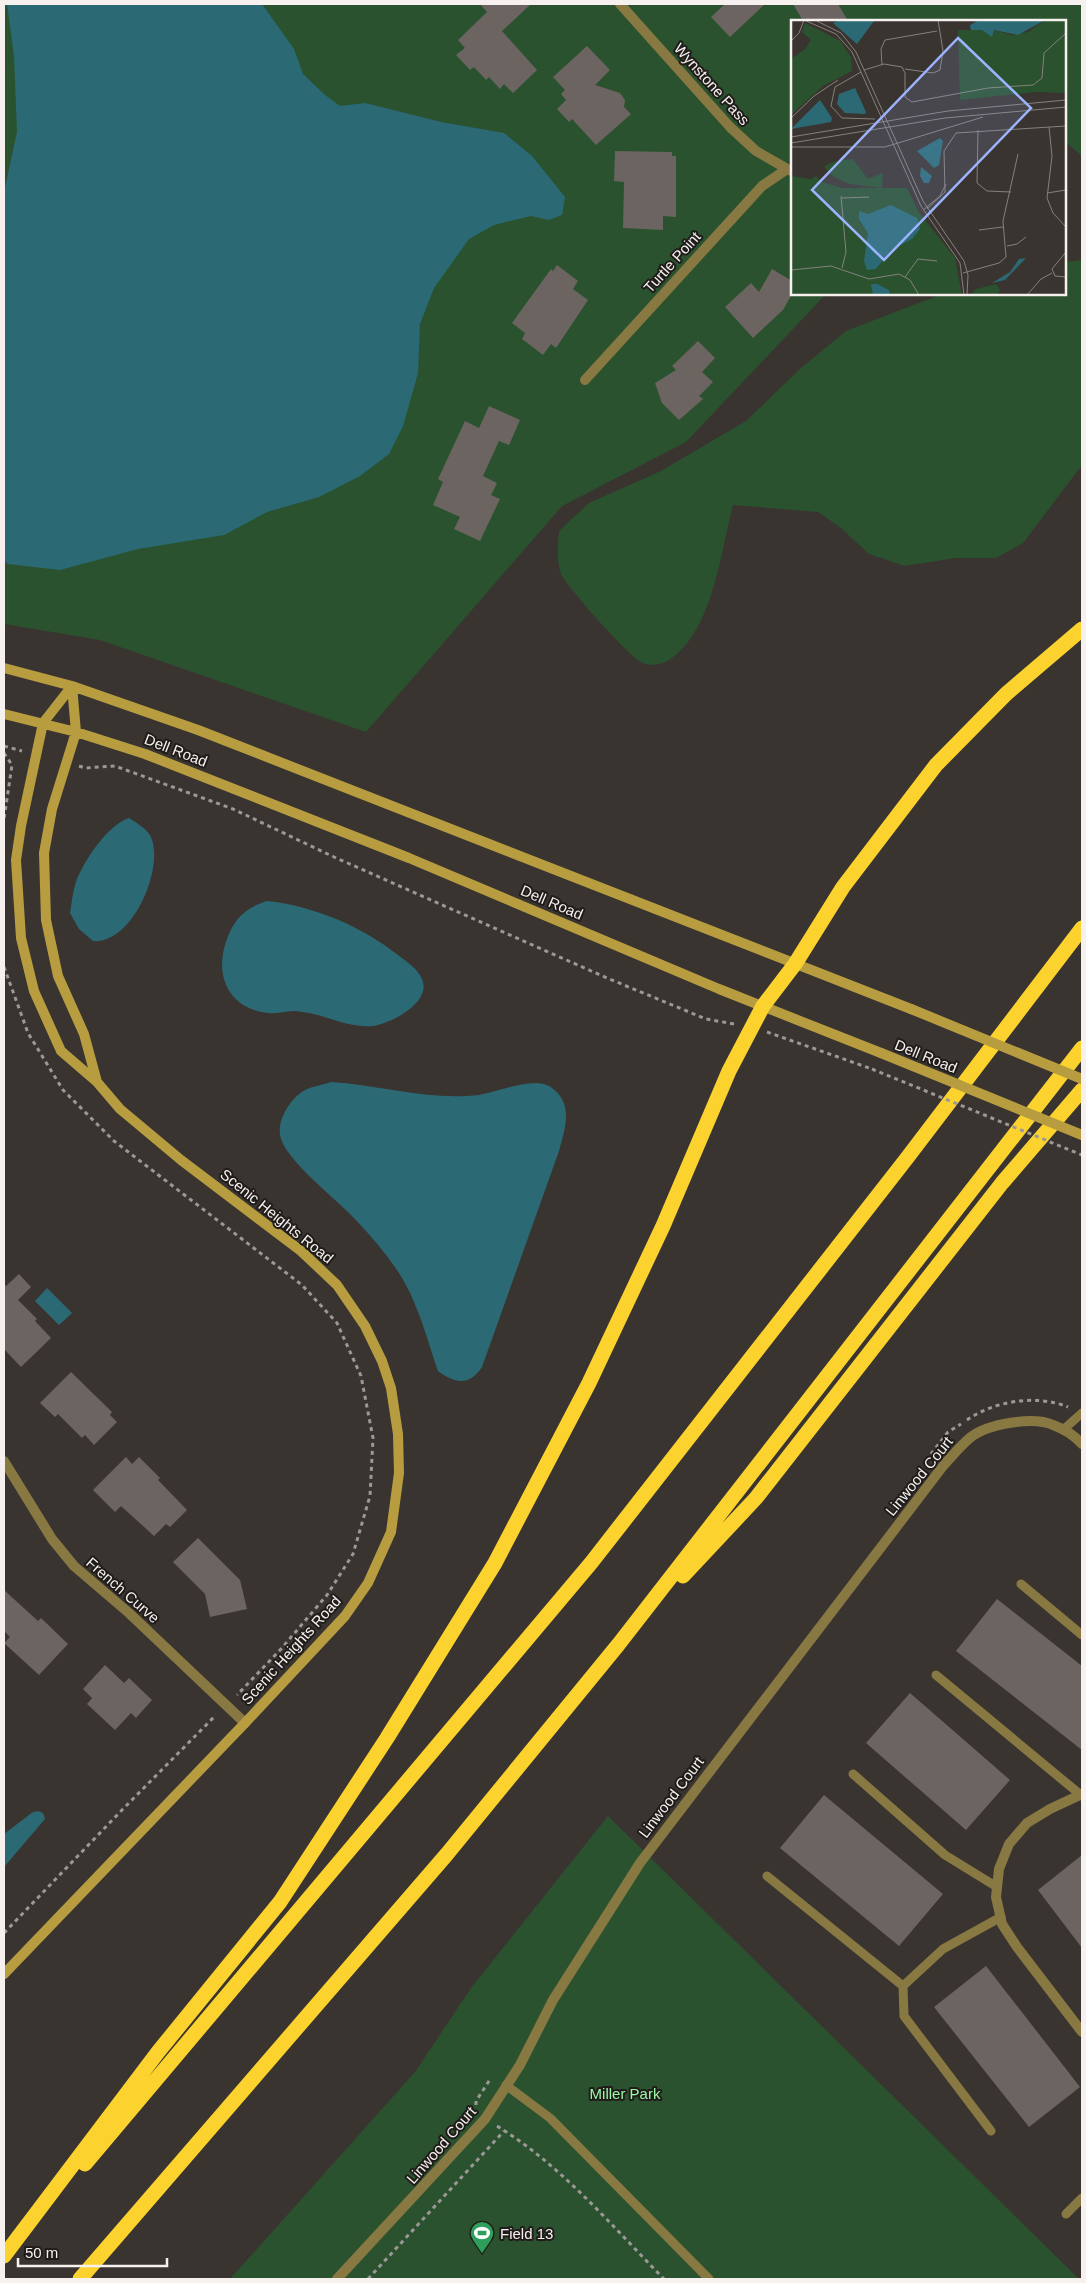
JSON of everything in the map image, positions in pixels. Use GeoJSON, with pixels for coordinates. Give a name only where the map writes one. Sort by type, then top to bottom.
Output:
{"type":"FeatureCollection","features":[{"type":"Feature","properties":{"kind":"highway"},"geometry":{"type":"LineString","coordinates":[[4,2256],[158,2052],[280,1902],[387,1738],[495,1563],[589,1383],[663,1226],[728,1071],[763,1006],[795,964],[843,887],[936,765],[1006,694],[1082,630]]}},
{"type":"Feature","properties":{"kind":"highway"},"geometry":{"type":"LineString","coordinates":[[4,2260],[591,1563],[907,1158],[1082,928]]}},
{"type":"Feature","properties":{"kind":"highway"},"geometry":{"type":"LineString","coordinates":[[80,2279],[447,1854],[618,1645],[1082,1048]]}},
{"type":"Feature","properties":{"kind":"highway"},"geometry":{"type":"LineString","coordinates":[[618,1645],[756,1498],[1002,1183],[1082,1090]]}},
{"type":"Feature","properties":{"kind":"main road","name":"Dell Road"},"geometry":{"type":"LineString","coordinates":[[4,668],[72,686],[207,733],[911,1009],[1082,1079]]}},
{"type":"Feature","properties":{"kind":"main road","name":"Scenic Heights Road"},"geometry":{"type":"LineString","coordinates":[[4,1974],[245,1724],[345,1616],[368,1583],[381,1556],[390,1532],[400,1473],[398,1434],[391,1388],[382,1361],[365,1326],[337,1285],[293,1245],[181,1160],[120,1109],[97,1082],[61,1051],[34,991],[21,938],[16,860],[21,826],[43,723],[72,686]]}},
{"type":"Feature","properties":{"kind":"main road","name":"Scenic Heights Road"},"geometry":{"type":"LineString","coordinates":[[72,686],[76,732],[52,809],[44,853],[46,920],[58,976],[84,1034],[97,1082]]}},
{"type":"Feature","properties":{"kind":"main road","name":"Dell Road"},"geometry":{"type":"LineString","coordinates":[[4,714],[76,732],[145,754],[409,858],[763,1006],[1082,1136]]}},
{"type":"Feature","properties":{"kind":"street","name":"Wynstone Pass"},"geometry":{"type":"LineString","coordinates":[[620,4],[730,127],[756,151],[790,170]]}},
{"type":"Feature","properties":{"kind":"street","name":"Turtle Point"},"geometry":{"type":"LineString","coordinates":[[585,380],[762,186],[790,170]]}},
{"type":"Feature","properties":{"kind":"street","name":"Linwood Court"},"geometry":{"type":"LineString","coordinates":[[337,2279],[437,2174],[485,2119],[520,2065],[553,2000],[640,1863],[944,1466],[972,1436],[1000,1424],[1027,1422],[1052,1424],[1082,1444]]}},
{"type":"Feature","properties":{"kind":"street","name":"French Curve"},"geometry":{"type":"LineString","coordinates":[[4,1461],[52,1539],[74,1566],[129,1613],[245,1724]]}},
{"type":"Feature","properties":{"kind":"street"},"geometry":{"type":"LineString","coordinates":[[1082,1795],[1050,1809],[1027,1823],[1009,1844],[999,1869],[996,1897],[1002,1924],[1017,1947],[1082,2032]]}},
{"type":"Feature","properties":{"kind":"lane"},"geometry":{"type":"LineString","coordinates":[[1063,1430],[1082,1412]]}},
{"type":"Feature","properties":{"kind":"lane"},"geometry":{"type":"LineString","coordinates":[[1021,1584],[1082,1635]]}},
{"type":"Feature","properties":{"kind":"lane"},"geometry":{"type":"LineString","coordinates":[[936,1675],[1082,1795]]}},
{"type":"Feature","properties":{"kind":"lane"},"geometry":{"type":"LineString","coordinates":[[853,1774],[945,1855],[997,1887]]}},
{"type":"Feature","properties":{"kind":"lane"},"geometry":{"type":"LineString","coordinates":[[767,1876],[903,1986],[904,2016],[991,2131]]}},
{"type":"Feature","properties":{"kind":"lane"},"geometry":{"type":"LineString","coordinates":[[903,1986],[943,1949],[1001,1918]]}},
{"type":"Feature","properties":{"kind":"lane"},"geometry":{"type":"LineString","coordinates":[[506,2085],[550,2118],[709,2279]]}},
{"type":"Feature","properties":{"kind":"lane"},"geometry":{"type":"LineString","coordinates":[[1066,2214],[1082,2198]]}},
{"type":"Feature","properties":{"kind":"path"},"geometry":{"type":"LineString","coordinates":[[4,746],[36,755]]}},
{"type":"Feature","properties":{"kind":"path"},"geometry":{"type":"LineString","coordinates":[[4,753],[12,765],[4,819]]}},
{"type":"Feature","properties":{"kind":"path"},"geometry":{"type":"LineString","coordinates":[[66,763],[85,768],[115,766],[233,809],[334,857],[607,978],[706,1019],[752,1026],[872,1069],[1082,1155]]}},
{"type":"Feature","properties":{"kind":"path"},"geometry":{"type":"LineString","coordinates":[[4,967],[28,1033],[63,1090],[114,1141],[302,1285],[337,1323],[361,1376],[373,1438],[370,1496],[353,1554],[326,1595],[281,1648],[4,1933]]}},
{"type":"Feature","properties":{"kind":"path"},"geometry":{"type":"LineString","coordinates":[[485,2119],[530,2149],[572,2186],[664,2279]]}},
{"type":"Feature","properties":{"kind":"path"},"geometry":{"type":"LineString","coordinates":[[368,2279],[504,2131]]}},
{"type":"Feature","properties":{"kind":"green space"},"geometry":{"type":"Polygon","coordinates":[[[4,4],[1082,4],[1082,156],[1066,143],[1066,20],[791,20],[791,295],[825,295],[686,442],[562,506],[366,732],[100,640],[4,624],[4,4]]]}},
{"type":"Feature","properties":{"kind":"green space"},"geometry":{"type":"Polygon","coordinates":[[[1082,260],[1082,465],[1023,543],[996,558],[955,558],[905,566],[869,554],[841,528],[818,512],[733,505],[713,588],[697,628],[686,645],[672,658],[654,665],[643,663],[625,649],[588,609],[562,576],[558,560],[559,531],[589,503],[661,471],[746,421],[800,369],[846,331],[939,295],[1066,295],[1066,262],[1082,260]]]}},
{"type":"Feature","properties":{"kind":"green space","name":"Miller Park"},"geometry":{"type":"Polygon","coordinates":[[[608,1816],[1079,2279],[230,2279],[415,2072],[471,1988],[608,1816]]]}},
{"type":"Feature","properties":{"kind":"water"},"geometry":{"type":"Polygon","coordinates":[[[7,4],[262,4],[294,49],[303,74],[340,106],[365,103],[441,122],[504,133],[532,156],[565,197],[562,215],[549,220],[531,216],[494,225],[469,239],[434,288],[420,324],[418,373],[403,426],[389,454],[360,476],[319,497],[267,512],[224,535],[138,549],[60,570],[8,564],[4,561],[4,192],[17,132],[14,56],[7,4]]]}},
{"type":"Feature","properties":{"kind":"water"},"geometry":{"type":"Polygon","coordinates":[[[129,818],[150,835],[154,848],[150,883],[143,901],[133,917],[121,930],[108,939],[93,941],[79,929],[70,913],[76,883],[86,862],[99,843],[113,828],[129,818]]]}},
{"type":"Feature","properties":{"kind":"water"},"geometry":{"type":"Polygon","coordinates":[[[267,901],[302,907],[353,926],[369,935],[398,955],[418,972],[424,988],[421,996],[416,1003],[399,1016],[373,1026],[358,1026],[295,1011],[269,1013],[255,1011],[244,1006],[228,990],[222,967],[223,955],[229,934],[236,921],[252,907],[267,901]]]}},
{"type":"Feature","properties":{"kind":"water"},"geometry":{"type":"Polygon","coordinates":[[[331,1082],[442,1096],[479,1095],[537,1083],[545,1084],[552,1088],[559,1094],[563,1102],[566,1117],[559,1151],[482,1367],[467,1380],[451,1379],[438,1371],[418,1311],[403,1279],[364,1228],[300,1166],[283,1144],[280,1134],[281,1122],[290,1103],[305,1090],[331,1082]]]}},
{"type":"Feature","properties":{"kind":"water"},"geometry":{"type":"Polygon","coordinates":[[[47,1288],[72,1313],[59,1325],[35,1301],[47,1288]]]}},
{"type":"Feature","properties":{"kind":"water"},"geometry":{"type":"Polygon","coordinates":[[[33,1812],[43,1813],[45,1819],[4,1867],[4,1834],[33,1812]]]}},
{"type":"Feature","properties":{"kind":"building"},"geometry":{"type":"Polygon","coordinates":[[[480,4],[531,4],[502,31],[537,70],[513,93],[504,84],[500,89],[489,77],[486,80],[474,67],[470,70],[456,55],[465,48],[458,40],[487,12],[480,4]]]}},
{"type":"Feature","properties":{"kind":"building"},"geometry":{"type":"Polygon","coordinates":[[[725,4],[765,4],[730,37],[711,17],[725,4]]]}},
{"type":"Feature","properties":{"kind":"building"},"geometry":{"type":"Polygon","coordinates":[[[793,4],[838,4],[847,20],[802,20],[793,4]]]}},
{"type":"Feature","properties":{"kind":"building"},"geometry":{"type":"Polygon","coordinates":[[[587,46],[610,70],[595,85],[620,93],[625,100],[624,107],[631,114],[596,145],[572,119],[569,122],[557,109],[566,100],[561,94],[565,90],[553,77],[587,46]]]}},
{"type":"Feature","properties":{"kind":"building"},"geometry":{"type":"Polygon","coordinates":[[[615,151],[672,152],[672,156],[676,156],[676,217],[663,216],[663,230],[623,228],[624,182],[614,181],[615,151]]]}},
{"type":"Feature","properties":{"kind":"building"},"geometry":{"type":"Polygon","coordinates":[[[557,265],[578,281],[573,289],[588,300],[556,348],[551,344],[543,355],[522,339],[525,333],[512,323],[551,269],[553,271],[557,265]]]}},
{"type":"Feature","properties":{"kind":"building"},"geometry":{"type":"Polygon","coordinates":[[[772,269],[791,280],[791,295],[783,310],[753,338],[725,307],[751,283],[759,292],[772,269]]]}},
{"type":"Feature","properties":{"kind":"building"},"geometry":{"type":"Polygon","coordinates":[[[698,341],[715,358],[702,372],[713,382],[699,396],[703,399],[679,420],[662,403],[655,383],[676,370],[672,366],[698,341]]]}},
{"type":"Feature","properties":{"kind":"building"},"geometry":{"type":"Polygon","coordinates":[[[489,406],[520,420],[509,445],[499,441],[483,476],[497,483],[491,495],[500,499],[480,541],[454,529],[460,517],[433,505],[443,482],[438,479],[465,421],[479,428],[489,406]]]}},
{"type":"Feature","properties":{"kind":"building"},"geometry":{"type":"Polygon","coordinates":[[[19,1274],[31,1287],[18,1300],[37,1319],[35,1321],[51,1338],[21,1367],[4,1349],[4,1284],[6,1286],[19,1274]]]}},
{"type":"Feature","properties":{"kind":"building"},"geometry":{"type":"Polygon","coordinates":[[[71,1372],[112,1412],[110,1415],[117,1422],[94,1445],[85,1435],[82,1438],[58,1414],[55,1417],[40,1403],[71,1372]]]}},
{"type":"Feature","properties":{"kind":"building"},"geometry":{"type":"Polygon","coordinates":[[[126,1457],[132,1464],[139,1457],[187,1510],[170,1527],[166,1524],[154,1536],[121,1506],[115,1512],[93,1490],[126,1457]]]}},
{"type":"Feature","properties":{"kind":"building"},"geometry":{"type":"Polygon","coordinates":[[[198,1538],[240,1580],[247,1609],[210,1617],[205,1594],[173,1562],[198,1538]]]}},
{"type":"Feature","properties":{"kind":"building"},"geometry":{"type":"Polygon","coordinates":[[[4,1590],[38,1621],[41,1618],[68,1644],[39,1675],[4,1643],[10,1637],[4,1631],[4,1590]]]}},
{"type":"Feature","properties":{"kind":"building"},"geometry":{"type":"Polygon","coordinates":[[[997,1599],[1082,1666],[1082,1750],[956,1651],[997,1599]]]}},
{"type":"Feature","properties":{"kind":"building"},"geometry":{"type":"Polygon","coordinates":[[[105,1665],[124,1683],[129,1678],[152,1700],[136,1718],[131,1713],[115,1730],[87,1704],[92,1698],[83,1689],[105,1665]]]}},
{"type":"Feature","properties":{"kind":"building"},"geometry":{"type":"Polygon","coordinates":[[[910,1693],[1010,1780],[966,1830],[866,1743],[910,1693]]]}},
{"type":"Feature","properties":{"kind":"building"},"geometry":{"type":"Polygon","coordinates":[[[824,1795],[943,1894],[899,1946],[780,1848],[824,1795]]]}},
{"type":"Feature","properties":{"kind":"building"},"geometry":{"type":"Polygon","coordinates":[[[1082,1855],[1082,1948],[1038,1890],[1082,1855]]]}},
{"type":"Feature","properties":{"kind":"building"},"geometry":{"type":"Polygon","coordinates":[[[986,1966],[1080,2087],[1029,2127],[934,2007],[986,1966]]]}},
{"type":"Feature","properties":{"kind":"place","name":"Field 13"},"geometry":{"type":"Point","coordinates":[482,2254]}}]}
